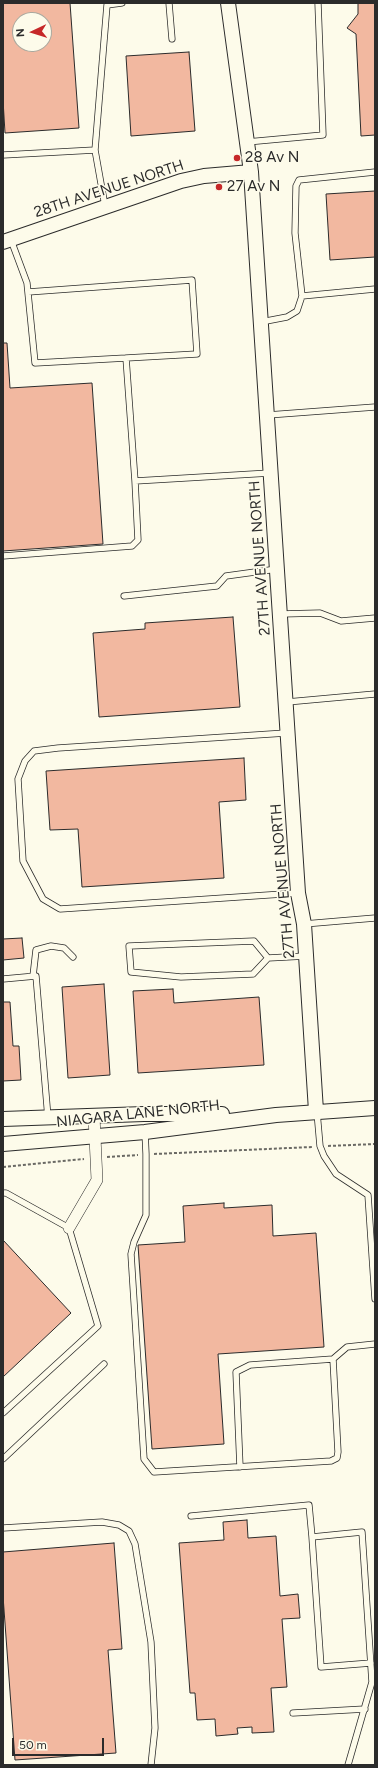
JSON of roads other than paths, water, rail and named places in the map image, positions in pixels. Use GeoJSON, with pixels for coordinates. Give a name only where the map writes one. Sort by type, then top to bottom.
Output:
{"type":"FeatureCollection","features":[{"type":"Feature","properties":{"kind":"street","name":"27TH AVENUE NORTH"},"geometry":{"type":"LineString","coordinates":[[228,3],[251,172],[287,702],[298,893],[304,924],[316,1111]]}},
{"type":"Feature","properties":{"kind":"street","name":"28TH AVENUE NORTH"},"geometry":{"type":"LineString","coordinates":[[5,241],[181,181],[204,176],[251,172]]}},
{"type":"Feature","properties":{"kind":"street","name":"NIAGARA LANE NORTH"},"geometry":{"type":"LineString","coordinates":[[3,1144],[145,1132],[316,1111],[375,1108]]}},
{"type":"Feature","properties":{"kind":"street","name":"NIAGARA LANE NORTH"},"geometry":{"type":"LineString","coordinates":[[3,1119],[144,1114],[276,1115]]}},
{"type":"Feature","properties":{"kind":"street"},"geometry":{"type":"LineString","coordinates":[[69,1228],[97,1180],[94,1116]]}},
{"type":"Feature","properties":{"kind":"lane"},"geometry":{"type":"LineString","coordinates":[[105,206],[95,150],[107,6],[122,3]]}},
{"type":"Feature","properties":{"kind":"lane"},"geometry":{"type":"LineString","coordinates":[[169,3],[172,39]]}},
{"type":"Feature","properties":{"kind":"lane"},"geometry":{"type":"LineString","coordinates":[[247,142],[323,136],[318,3]]}},
{"type":"Feature","properties":{"kind":"lane"},"geometry":{"type":"LineString","coordinates":[[3,155],[95,150]]}},
{"type":"Feature","properties":{"kind":"lane"},"geometry":{"type":"LineString","coordinates":[[261,322],[287,317],[296,310],[302,296],[295,233],[296,186],[299,180],[375,172]]}},
{"type":"Feature","properties":{"kind":"lane"},"geometry":{"type":"LineString","coordinates":[[5,241],[27,283],[28,292],[36,363],[197,354],[192,280],[28,292]]}},
{"type":"Feature","properties":{"kind":"lane"},"geometry":{"type":"LineString","coordinates":[[302,296],[375,290]]}},
{"type":"Feature","properties":{"kind":"lane"},"geometry":{"type":"LineString","coordinates":[[3,556],[132,546],[138,540],[126,358]]}},
{"type":"Feature","properties":{"kind":"lane"},"geometry":{"type":"LineString","coordinates":[[267,415],[375,407]]}},
{"type":"Feature","properties":{"kind":"lane"},"geometry":{"type":"LineString","coordinates":[[135,481],[271,473]]}},
{"type":"Feature","properties":{"kind":"lane"},"geometry":{"type":"LineString","coordinates":[[124,596],[217,586],[226,576],[277,569]]}},
{"type":"Feature","properties":{"kind":"lane"},"geometry":{"type":"LineString","coordinates":[[280,614],[320,613],[341,621],[375,618]]}},
{"type":"Feature","properties":{"kind":"lane"},"geometry":{"type":"LineString","coordinates":[[287,702],[375,694]]}},
{"type":"Feature","properties":{"kind":"lane"},"geometry":{"type":"LineString","coordinates":[[289,733],[66,747],[34,751],[25,761],[18,779],[23,861],[43,899],[60,909],[298,893]]}},
{"type":"Feature","properties":{"kind":"lane"},"geometry":{"type":"LineString","coordinates":[[304,924],[375,918]]}},
{"type":"Feature","properties":{"kind":"lane"},"geometry":{"type":"LineString","coordinates":[[268,958],[254,941],[129,946],[131,972],[181,977],[253,974],[268,958],[306,956]]}},
{"type":"Feature","properties":{"kind":"lane"},"geometry":{"type":"LineString","coordinates":[[33,976],[36,950],[51,946],[64,948],[74,957]]}},
{"type":"Feature","properties":{"kind":"lane"},"geometry":{"type":"LineString","coordinates":[[3,979],[36,976],[48,1118]]}},
{"type":"Feature","properties":{"kind":"lane"},"geometry":{"type":"LineString","coordinates":[[316,1111],[320,1146],[324,1156],[336,1174],[368,1195],[375,1300]]}},
{"type":"Feature","properties":{"kind":"lane"},"geometry":{"type":"LineString","coordinates":[[145,1132],[146,1215],[134,1242],[131,1254],[144,1459],[154,1472],[331,1461],[337,1458],[338,1452],[333,1359]]}},
{"type":"Feature","properties":{"kind":"lane"},"geometry":{"type":"LineString","coordinates":[[3,1193],[6,1193],[69,1228],[98,1326],[3,1413]]}},
{"type":"Feature","properties":{"kind":"lane"},"geometry":{"type":"LineString","coordinates":[[240,1467],[236,1372],[250,1365],[333,1359],[347,1348],[375,1344]]}},
{"type":"Feature","properties":{"kind":"lane"},"geometry":{"type":"LineString","coordinates":[[3,1459],[104,1364]]}},
{"type":"Feature","properties":{"kind":"lane"},"geometry":{"type":"LineString","coordinates":[[191,1516],[309,1505],[321,1667],[371,1663]]}},
{"type":"Feature","properties":{"kind":"lane"},"geometry":{"type":"LineString","coordinates":[[3,1528],[102,1522],[119,1525],[129,1531],[135,1544],[151,1642],[155,1728],[151,1765]]}},
{"type":"Feature","properties":{"kind":"lane"},"geometry":{"type":"LineString","coordinates":[[312,1537],[362,1532],[372,1682],[348,1765]]}},
{"type":"Feature","properties":{"kind":"lane"},"geometry":{"type":"LineString","coordinates":[[293,1714],[365,1709]]}},
{"type":"Feature","properties":{"kind":"place","name":"28 Av N"},"geometry":{"type":"Point","coordinates":[237,158]}},
{"type":"Feature","properties":{"kind":"place","name":"27 Av N"},"geometry":{"type":"Point","coordinates":[219,187]}}]}
